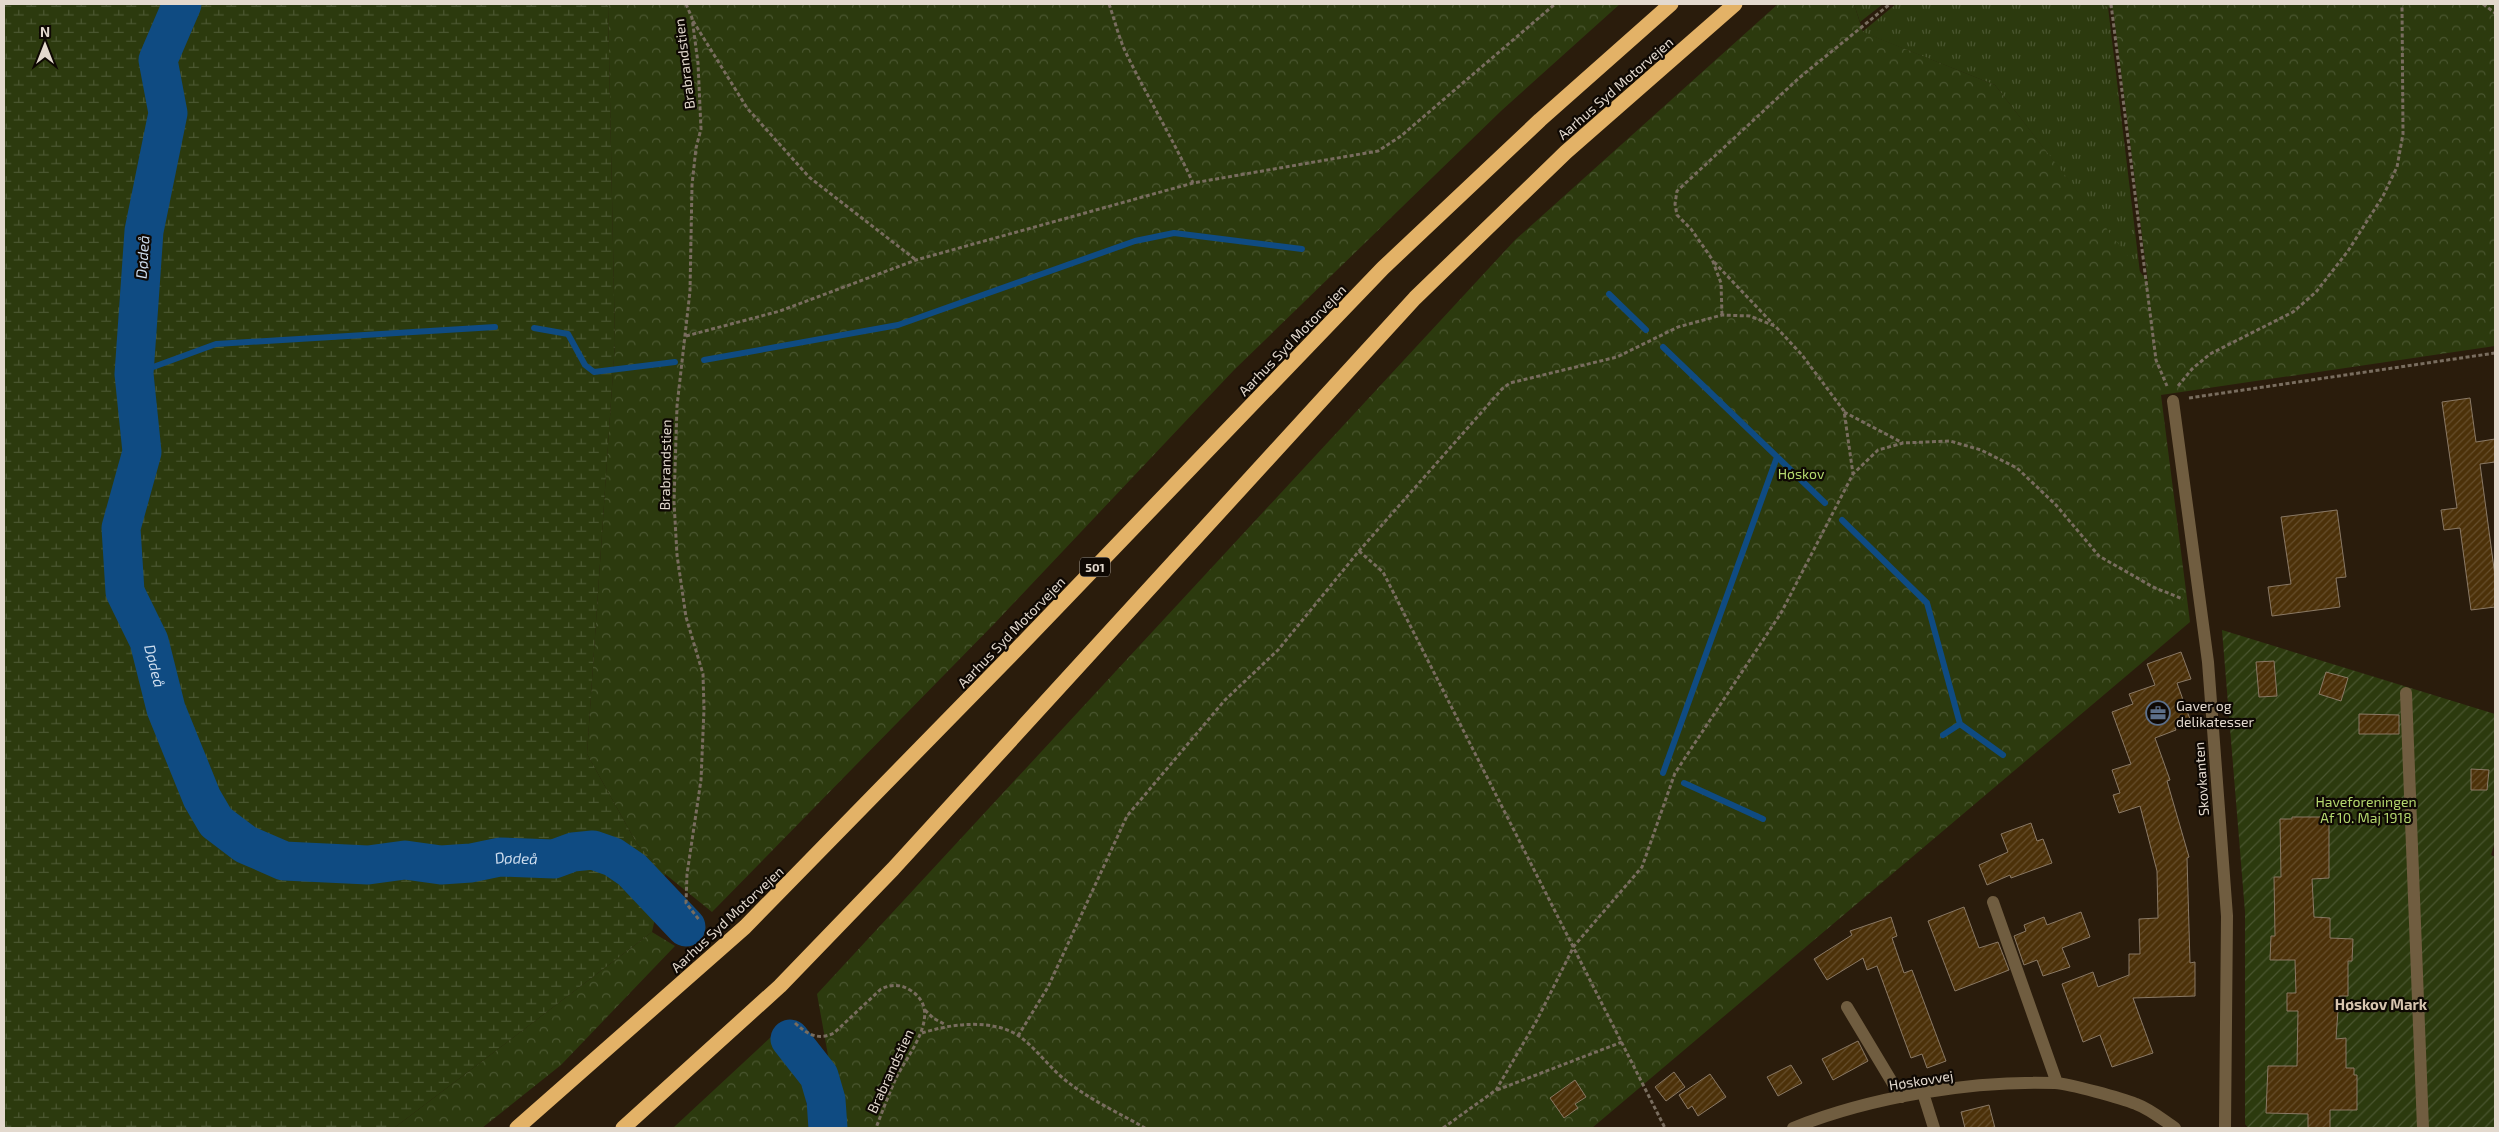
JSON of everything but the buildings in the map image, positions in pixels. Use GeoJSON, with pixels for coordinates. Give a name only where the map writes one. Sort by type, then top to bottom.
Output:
{"type":"FeatureCollection","features":[{"type":"Feature","properties":{"kind":"highway","name":"Aarhus Syd Motorvejen"},"geometry":{"type":"LineString","coordinates":[[518,1128],[745,927],[1016,650],[1384,268],[1540,120],[1671,4]]}},
{"type":"Feature","properties":{"kind":"highway","name":"Aarhus Syd Motorvejen"},"geometry":{"type":"LineString","coordinates":[[623,1128],[780,986],[893,869],[1415,298],[1566,152],[1736,4]]}},
{"type":"Feature","properties":{"kind":"street","name":"Skovkanten"},"geometry":{"type":"LineString","coordinates":[[2172,401],[2202,608],[2227,916],[2225,1128]]}},
{"type":"Feature","properties":{"kind":"street"},"geometry":{"type":"LineString","coordinates":[[2406,693],[2422,1128]]}},
{"type":"Feature","properties":{"kind":"street"},"geometry":{"type":"LineString","coordinates":[[1993,902],[2057,1083]]}},
{"type":"Feature","properties":{"kind":"street"},"geometry":{"type":"LineString","coordinates":[[1847,1007],[1901,1097]]}},
{"type":"Feature","properties":{"kind":"street","name":"Høskovvej"},"geometry":{"type":"LineString","coordinates":[[1793,1128],[1820,1117],[1923,1093],[1997,1084],[2057,1083],[2137,1104],[2175,1128]]}},
{"type":"Feature","properties":{"kind":"street"},"geometry":{"type":"LineString","coordinates":[[1923,1093],[1934,1128]]}},
{"type":"Feature","properties":{"kind":"path","name":"Brabrandstien"},"geometry":{"type":"LineString","coordinates":[[686,4],[692,18],[698,63],[701,129],[696,148],[692,185],[691,282],[677,406],[674,502],[677,555],[686,617],[703,674],[704,709],[701,780],[687,874],[686,903],[700,921]]}},
{"type":"Feature","properties":{"kind":"path"},"geometry":{"type":"LineString","coordinates":[[1109,4],[1126,53],[1160,121],[1179,151],[1193,183]]}},
{"type":"Feature","properties":{"kind":"path"},"geometry":{"type":"LineString","coordinates":[[686,336],[780,311],[916,260],[1193,183],[1378,151],[1400,136],[1555,4]]}},
{"type":"Feature","properties":{"kind":"path"},"geometry":{"type":"LineString","coordinates":[[1890,4],[1799,78],[1677,191],[1675,204],[1677,215],[1692,229],[1712,259],[1802,355],[1844,411],[1903,443]]}},
{"type":"Feature","properties":{"kind":"path"},"geometry":{"type":"LineString","coordinates":[[2111,4],[2156,360],[2172,401]]}},
{"type":"Feature","properties":{"kind":"path"},"geometry":{"type":"LineString","coordinates":[[2172,401],[2176,389],[2192,369],[2210,354],[2294,312],[2316,292],[2348,251],[2384,196],[2397,167],[2403,134],[2402,4]]}},
{"type":"Feature","properties":{"kind":"path"},"geometry":{"type":"LineString","coordinates":[[2483,4],[2495,13]]}},
{"type":"Feature","properties":{"kind":"path"},"geometry":{"type":"LineString","coordinates":[[692,18],[747,108],[809,177],[916,260]]}},
{"type":"Feature","properties":{"kind":"path"},"geometry":{"type":"LineString","coordinates":[[1712,259],[1721,283],[1722,315]]}},
{"type":"Feature","properties":{"kind":"path"},"geometry":{"type":"LineString","coordinates":[[1018,1036],[1048,987],[1127,816],[1225,700],[1278,650],[1359,551],[1502,389],[1510,383],[1617,357],[1678,327],[1722,315],[1750,316],[1775,326]]}},
{"type":"Feature","properties":{"kind":"path"},"geometry":{"type":"LineString","coordinates":[[2172,401],[2495,353]]}},
{"type":"Feature","properties":{"kind":"path"},"geometry":{"type":"LineString","coordinates":[[1844,411],[1852,474]]}},
{"type":"Feature","properties":{"kind":"path"},"geometry":{"type":"LineString","coordinates":[[1496,1090],[1537,1020],[1574,946],[1642,867],[1675,773],[1781,613],[1852,474],[1878,450],[1903,443],[1950,441],[1981,450],[2017,468],[2056,505],[2099,556],[2153,587],[2202,608]]}},
{"type":"Feature","properties":{"kind":"path"},"geometry":{"type":"LineString","coordinates":[[1359,551],[1384,572],[1518,841],[1574,946],[1665,1128]]}},
{"type":"Feature","properties":{"kind":"path"},"geometry":{"type":"LineString","coordinates":[[795,1022],[812,1036],[824,1038],[834,1033],[882,989],[890,985],[904,986],[912,991],[920,997],[924,1009],[933,1018],[947,1025]]}},
{"type":"Feature","properties":{"kind":"path","name":"Brabrandstien"},"geometry":{"type":"LineString","coordinates":[[876,1128],[896,1079],[922,1033],[924,1009]]}},
{"type":"Feature","properties":{"kind":"path"},"geometry":{"type":"LineString","coordinates":[[922,1033],[947,1025],[992,1027],[1018,1036],[1070,1084],[1145,1128]]}},
{"type":"Feature","properties":{"kind":"path"},"geometry":{"type":"LineString","coordinates":[[1443,1128],[1496,1090],[1622,1042]]}},
{"type":"Feature","properties":{"kind":"green space"},"geometry":{"type":"Polygon","coordinates":[[[4,4],[608,4],[615,343],[587,754],[637,844],[665,874],[652,932],[394,1128],[4,1128],[4,4]]]}},
{"type":"Feature","properties":{"kind":"green space"},"geometry":{"type":"Polygon","coordinates":[[[608,4],[1620,4],[1501,111],[1234,370],[994,624],[712,912],[665,874],[637,844],[587,754],[615,343],[608,4]]]}},
{"type":"Feature","properties":{"kind":"green space","name":"Høskov"},"geometry":{"type":"Polygon","coordinates":[[[1778,4],[1854,4],[1863,32],[1995,85],[2148,282],[2113,10],[2102,4],[2495,4],[2495,346],[2161,395],[2190,622],[1592,1128],[841,1128],[817,994],[1515,240],[1778,4]]]}},
{"type":"Feature","properties":{"kind":"green space"},"geometry":{"type":"Polygon","coordinates":[[[1854,4],[1883,4],[1860,22],[1854,4]]]}},
{"type":"Feature","properties":{"kind":"green space"},"geometry":{"type":"Polygon","coordinates":[[[1896,4],[2102,4],[2108,7],[2140,273],[1995,85],[1862,32],[1896,4]]]}},
{"type":"Feature","properties":{"kind":"green space","name":"Haveforeningen Af 10. Maj 1918"},"geometry":{"type":"Polygon","coordinates":[[[2222,630],[2495,714],[2495,842],[2491,855],[2495,857],[2495,1128],[2248,1128],[2245,1124],[2245,912],[2222,630]]]}},
{"type":"Feature","properties":{"kind":"green space"},"geometry":{"type":"Polygon","coordinates":[[[652,932],[675,946],[561,1065],[482,1128],[394,1128],[652,932]]]}},
{"type":"Feature","properties":{"kind":"green space"},"geometry":{"type":"Polygon","coordinates":[[[772,1036],[801,1064],[810,1128],[673,1128],[772,1036]]]}},
{"type":"Feature","properties":{"kind":"waterway","name":"Dødeå"},"geometry":{"type":"LineString","coordinates":[[182,4],[158,60],[168,113],[144,231],[134,374],[142,452],[121,528],[125,592],[149,641],[166,709],[202,798],[216,822],[245,844],[284,861],[368,865],[405,860],[441,865],[471,863],[500,857],[554,859],[573,852],[593,850],[613,857],[632,870],[686,927]]}},
{"type":"Feature","properties":{"kind":"waterway"},"geometry":{"type":"LineString","coordinates":[[704,360],[898,325],[1135,241],[1174,233],[1302,249]]}},
{"type":"Feature","properties":{"kind":"waterway"},"geometry":{"type":"LineString","coordinates":[[1609,294],[1646,330]]}},
{"type":"Feature","properties":{"kind":"waterway"},"geometry":{"type":"LineString","coordinates":[[134,374],[216,344],[495,327]]}},
{"type":"Feature","properties":{"kind":"waterway"},"geometry":{"type":"LineString","coordinates":[[534,328],[568,334],[585,365],[594,372],[675,362]]}},
{"type":"Feature","properties":{"kind":"waterway"},"geometry":{"type":"LineString","coordinates":[[1663,347],[1825,503]]}},
{"type":"Feature","properties":{"kind":"waterway"},"geometry":{"type":"LineString","coordinates":[[1663,773],[1777,457]]}},
{"type":"Feature","properties":{"kind":"waterway"},"geometry":{"type":"LineString","coordinates":[[1842,520],[1927,603],[1960,724],[2003,755]]}},
{"type":"Feature","properties":{"kind":"waterway"},"geometry":{"type":"LineString","coordinates":[[1943,735],[1960,724]]}},
{"type":"Feature","properties":{"kind":"waterway"},"geometry":{"type":"LineString","coordinates":[[1684,783],[1763,819]]}},
{"type":"Feature","properties":{"kind":"waterway","name":"Dødeå"},"geometry":{"type":"LineString","coordinates":[[790,1039],[819,1076],[826,1100],[828,1128]]}},
{"type":"Feature","properties":{"kind":"place","name":"Gaver og delikatesser"},"geometry":{"type":"Point","coordinates":[2158,713]}},
{"type":"Feature","properties":{"kind":"district","name":"Høskov Mark"},"geometry":{"type":"Point","coordinates":[2381,1004]}}]}
